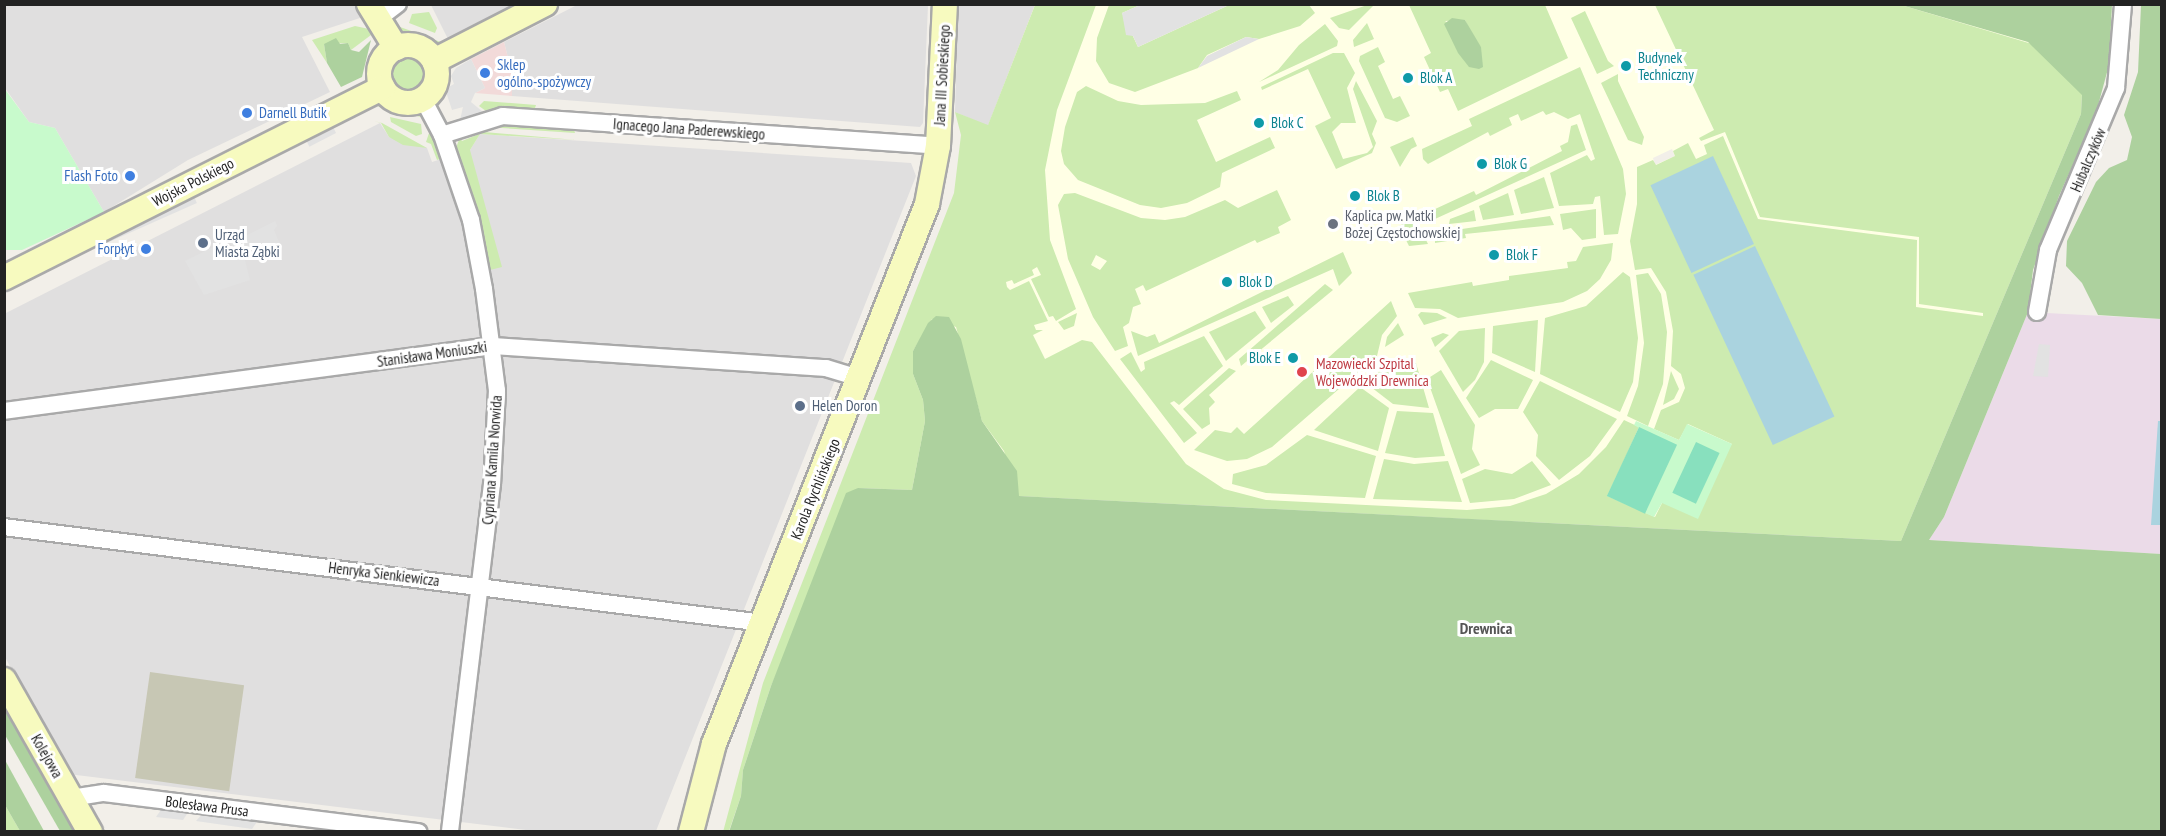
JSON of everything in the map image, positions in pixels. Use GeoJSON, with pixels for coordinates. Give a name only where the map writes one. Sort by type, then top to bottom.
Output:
{"type":"FeatureCollection","features":[{"type":"Feature","properties":{"kind":"street"},"geometry":{"type":"LineString","coordinates":[[396,48],[374,12],[398,4]]}},
{"type":"Feature","properties":{"kind":"street"},"geometry":{"type":"LineString","coordinates":[[434,61],[545,4]]}},
{"type":"Feature","properties":{"kind":"street","name":"Jana III Sobieskiego"},"geometry":{"type":"LineString","coordinates":[[938,146],[945,4]]}},
{"type":"Feature","properties":{"kind":"street","name":"Hubalczyków"},"geometry":{"type":"LineString","coordinates":[[2037,312],[2048,250],[2116,88],[2123,4]]}},
{"type":"Feature","properties":{"kind":"street"},"geometry":{"type":"LineString","coordinates":[[396,48],[420,48],[434,61],[434,86],[423,99],[398,101],[383,87],[379,76],[382,62],[396,48]]}},
{"type":"Feature","properties":{"kind":"street","name":"Wojska Polskiego"},"geometry":{"type":"LineString","coordinates":[[4,278],[383,87]]}},
{"type":"Feature","properties":{"kind":"street","name":"Cypriana Kamila Norwida"},"geometry":{"type":"LineString","coordinates":[[423,99],[442,135],[471,220],[493,346],[496,427],[480,585],[450,831]]}},
{"type":"Feature","properties":{"kind":"street","name":"Ignacego Jana Paderewskiego"},"geometry":{"type":"LineString","coordinates":[[442,135],[503,116],[938,146]]}},
{"type":"Feature","properties":{"kind":"street","name":"Karola Rychlińskiego"},"geometry":{"type":"LineString","coordinates":[[691,831],[714,744],[927,204],[938,146]]}},
{"type":"Feature","properties":{"kind":"street"},"geometry":{"type":"LineString","coordinates":[[4,258],[49,256]]}},
{"type":"Feature","properties":{"kind":"street","name":"Stanisława Moniuszki"},"geometry":{"type":"LineString","coordinates":[[4,411],[493,346],[826,368],[860,378]]}},
{"type":"Feature","properties":{"kind":"street","name":"Henryka Sienkiewicza"},"geometry":{"type":"LineString","coordinates":[[4,527],[480,585],[763,623]]}},
{"type":"Feature","properties":{"kind":"street","name":"Kolejowa"},"geometry":{"type":"LineString","coordinates":[[4,680],[90,831]]}},
{"type":"Feature","properties":{"kind":"street","name":"Bolesława Prusa"},"geometry":{"type":"LineString","coordinates":[[71,798],[104,793],[343,827],[419,831]]}},
{"type":"Feature","properties":{"kind":"shaded area"},"geometry":{"type":"Polygon","coordinates":[[[358,4],[366,16],[302,37],[330,92],[188,160],[104,212],[55,128],[29,122],[5,88],[4,5],[358,4]]]}},
{"type":"Feature","properties":{"kind":"shaded area"},"geometry":{"type":"Polygon","coordinates":[[[431,5],[516,5],[448,39],[431,5]]]}},
{"type":"Feature","properties":{"kind":"shaded area"},"geometry":{"type":"Polygon","coordinates":[[[577,5],[928,5],[923,123],[920,127],[512,96],[512,74],[504,42],[577,5]]]}},
{"type":"Feature","properties":{"kind":"shaded area"},"geometry":{"type":"Polygon","coordinates":[[[958,5],[1035,5],[988,126],[955,112],[958,5]]]}},
{"type":"Feature","properties":{"kind":"shaded area","name":"Mazowiecki Szpital Wojewódzki Drewnica"},"geometry":{"type":"Polygon","coordinates":[[[1035,5],[2102,5],[1901,541],[851,479],[1035,5]],[[1672,149],[1653,158],[1655,165],[1675,156],[1672,149]]]}},
{"type":"Feature","properties":{"kind":"shaded area"},"geometry":{"type":"Polygon","coordinates":[[[1140,5],[1229,5],[1138,47],[1133,36],[1126,35],[1122,13],[1140,5]]]}},
{"type":"Feature","properties":{"kind":"shaded area"},"geometry":{"type":"Polygon","coordinates":[[[1246,37],[1259,39],[1198,68],[1207,56],[1246,37]]]}},
{"type":"Feature","properties":{"kind":"shaded area"},"geometry":{"type":"Polygon","coordinates":[[[504,42],[512,74],[512,96],[475,93],[485,88],[471,59],[504,42]]]}},
{"type":"Feature","properties":{"kind":"shaded area"},"geometry":{"type":"Polygon","coordinates":[[[471,59],[485,88],[475,93],[471,102],[483,112],[460,120],[463,107],[452,110],[445,89],[454,84],[451,76],[456,68],[471,59]]]}},
{"type":"Feature","properties":{"kind":"shaded area"},"geometry":{"type":"Polygon","coordinates":[[[380,123],[389,137],[427,148],[432,162],[470,150],[480,134],[911,163],[916,176],[656,831],[534,831],[68,774],[5,657],[4,314],[380,123]]]}},
{"type":"Feature","properties":{"kind":"shaded area"},"geometry":{"type":"Polygon","coordinates":[[[332,125],[336,133],[309,147],[305,139],[332,125]]]}},
{"type":"Feature","properties":{"kind":"shaded area"},"geometry":{"type":"Polygon","coordinates":[[[192,192],[197,203],[97,247],[92,236],[192,192]]]}},
{"type":"Feature","properties":{"kind":"shaded area"},"geometry":{"type":"Polygon","coordinates":[[[275,221],[277,226],[274,230],[282,249],[245,260],[250,280],[204,295],[185,261],[217,245],[221,254],[233,248],[231,243],[275,221]]]}},
{"type":"Feature","properties":{"kind":"shaded area"},"geometry":{"type":"Polygon","coordinates":[[[2028,312],[2161,319],[2161,554],[1929,540],[1944,517],[2028,312]]]}},
{"type":"Feature","properties":{"kind":"shaded area"},"geometry":{"type":"Polygon","coordinates":[[[2039,344],[2050,345],[2048,377],[2033,376],[2039,344]]]}},
{"type":"Feature","properties":{"kind":"shaded area"},"geometry":{"type":"Polygon","coordinates":[[[150,672],[244,685],[229,791],[135,778],[150,672]]]}},
{"type":"Feature","properties":{"kind":"shaded area"},"geometry":{"type":"Polygon","coordinates":[[[163,807],[189,811],[183,820],[156,817],[163,807]]]}},
{"type":"Feature","properties":{"kind":"shaded area"},"geometry":{"type":"Polygon","coordinates":[[[204,812],[259,819],[252,829],[196,821],[204,812]]]}},
{"type":"Feature","properties":{"kind":"green space"},"geometry":{"type":"Polygon","coordinates":[[[1370,4],[1374,5],[1349,30],[1339,28],[1330,18],[1370,4]]]}},
{"type":"Feature","properties":{"kind":"green space"},"geometry":{"type":"Polygon","coordinates":[[[1035,5],[1096,5],[1057,110],[1045,170],[1050,240],[1076,309],[1056,321],[1053,316],[1049,317],[1031,279],[1041,275],[1037,267],[1032,270],[1034,275],[1014,284],[1012,280],[1006,282],[1007,287],[1010,290],[1029,281],[1048,321],[1034,325],[1036,330],[1043,330],[1033,335],[1045,359],[1082,340],[1092,342],[1186,464],[1224,489],[1266,500],[1467,510],[1510,506],[1546,494],[1579,474],[1606,447],[1624,420],[1639,427],[1608,496],[1655,517],[1662,503],[1732,444],[1688,424],[1679,440],[1654,429],[1661,410],[1679,402],[1685,388],[1681,374],[1671,366],[1673,331],[1666,292],[1651,268],[1635,270],[1630,241],[1637,204],[1637,167],[1653,160],[1656,165],[1675,156],[1673,151],[1688,143],[1696,159],[1707,154],[1704,145],[1723,136],[1758,219],[1917,240],[1916,307],[1983,316],[1983,313],[1919,304],[1919,237],[1760,217],[1725,132],[1701,141],[1699,138],[1714,130],[1655,5],[1901,5],[2032,44],[2082,94],[2081,114],[1901,541],[1018,496],[1004,451],[982,421],[956,327],[932,319],[913,351],[913,374],[923,400],[925,421],[912,490],[858,488],[771,686],[743,770],[741,796],[729,831],[723,832],[763,683],[954,193],[961,135],[955,112],[988,125],[1035,5]]]}},
{"type":"Feature","properties":{"kind":"green space"},"geometry":{"type":"Polygon","coordinates":[[[1109,5],[1140,5],[1122,13],[1138,47],[1229,5],[1309,5],[1315,13],[1300,26],[1259,39],[1246,37],[1207,55],[1198,68],[1135,92],[1109,83],[1096,61],[1097,38],[1109,5]]]}},
{"type":"Feature","properties":{"kind":"green space"},"geometry":{"type":"Polygon","coordinates":[[[1409,5],[1545,5],[1568,58],[1458,111],[1448,89],[1440,92],[1424,57],[1431,53],[1409,5]],[[1465,20],[1445,21],[1481,47],[1474,39],[1465,20]]]}},
{"type":"Feature","properties":{"kind":"green space"},"geometry":{"type":"Polygon","coordinates":[[[1901,5],[2112,5],[2109,65],[2096,113],[2059,196],[2033,270],[2028,312],[1944,517],[1929,540],[2161,554],[2161,831],[729,832],[741,796],[743,770],[771,686],[846,493],[858,488],[912,490],[925,421],[923,400],[913,374],[913,351],[928,323],[936,316],[949,317],[961,339],[982,421],[1017,471],[1019,496],[1901,541],[2081,114],[2082,95],[2028,42],[1901,5]]]}},
{"type":"Feature","properties":{"kind":"green space"},"geometry":{"type":"Polygon","coordinates":[[[2141,5],[2161,5],[2161,319],[2098,315],[2082,283],[2066,266],[2067,241],[2096,182],[2109,168],[2127,160],[2132,137],[2124,115],[2138,72],[2141,5]]]}},
{"type":"Feature","properties":{"kind":"green space"},"geometry":{"type":"Polygon","coordinates":[[[1585,11],[1608,61],[1614,66],[1597,74],[1571,18],[1585,11]]]}},
{"type":"Feature","properties":{"kind":"green space"},"geometry":{"type":"Polygon","coordinates":[[[429,12],[437,28],[435,33],[409,23],[412,14],[429,12]]]}},
{"type":"Feature","properties":{"kind":"green space"},"geometry":{"type":"Polygon","coordinates":[[[1452,18],[1465,20],[1481,47],[1483,67],[1479,69],[1469,67],[1458,53],[1444,24],[1452,18]]]}},
{"type":"Feature","properties":{"kind":"green space"},"geometry":{"type":"Polygon","coordinates":[[[1367,23],[1374,39],[1354,47],[1353,40],[1367,23]]]}},
{"type":"Feature","properties":{"kind":"green space"},"geometry":{"type":"Polygon","coordinates":[[[1325,24],[1338,41],[1337,46],[1259,82],[1278,70],[1299,45],[1325,24]]]}},
{"type":"Feature","properties":{"kind":"green space"},"geometry":{"type":"Polygon","coordinates":[[[355,26],[369,29],[371,35],[351,50],[348,43],[324,44],[327,63],[312,40],[355,26]]]}},
{"type":"Feature","properties":{"kind":"green space"},"geometry":{"type":"Polygon","coordinates":[[[400,27],[443,43],[432,46],[407,38],[395,29],[400,27]]]}},
{"type":"Feature","properties":{"kind":"green space"},"geometry":{"type":"Polygon","coordinates":[[[336,38],[340,44],[348,43],[351,50],[359,52],[371,40],[362,77],[341,87],[327,63],[324,44],[336,38]]]}},
{"type":"Feature","properties":{"kind":"green space"},"geometry":{"type":"Polygon","coordinates":[[[378,38],[379,51],[365,85],[378,38]]]}},
{"type":"Feature","properties":{"kind":"green space"},"geometry":{"type":"Polygon","coordinates":[[[1378,47],[1385,62],[1378,66],[1393,99],[1400,96],[1410,116],[1397,122],[1385,118],[1359,61],[1360,56],[1378,47]]]}},
{"type":"Feature","properties":{"kind":"green space"},"geometry":{"type":"Polygon","coordinates":[[[1333,53],[1344,53],[1355,73],[1347,88],[1356,123],[1341,123],[1332,132],[1343,159],[1367,153],[1373,147],[1353,89],[1356,81],[1377,121],[1372,134],[1376,143],[1372,153],[1336,169],[1315,126],[1331,118],[1308,69],[1262,90],[1261,87],[1333,53]]]}},
{"type":"Feature","properties":{"kind":"green space"},"geometry":{"type":"Polygon","coordinates":[[[408,57],[421,62],[426,75],[421,88],[408,93],[395,88],[390,75],[395,62],[408,57]]]}},
{"type":"Feature","properties":{"kind":"green space"},"geometry":{"type":"Polygon","coordinates":[[[1580,67],[1623,169],[1626,194],[1618,234],[1604,235],[1600,196],[1595,197],[1593,204],[1559,206],[1550,173],[1587,155],[1591,161],[1595,159],[1580,114],[1568,119],[1554,112],[1546,115],[1543,111],[1521,121],[1518,114],[1509,118],[1512,125],[1490,136],[1488,132],[1428,164],[1423,159],[1422,149],[1472,126],[1469,119],[1580,67]]]}},
{"type":"Feature","properties":{"kind":"green space"},"geometry":{"type":"Polygon","coordinates":[[[1618,74],[1618,81],[1644,137],[1642,145],[1628,140],[1601,83],[1618,74]]]}},
{"type":"Feature","properties":{"kind":"green space"},"geometry":{"type":"Polygon","coordinates":[[[1086,86],[1118,101],[1141,105],[1205,103],[1237,91],[1241,100],[1197,120],[1216,162],[1270,137],[1275,148],[1222,173],[1220,187],[1187,203],[1161,208],[1140,205],[1078,180],[1064,164],[1061,151],[1065,127],[1077,92],[1086,86]]]}},
{"type":"Feature","properties":{"kind":"green space"},"geometry":{"type":"Polygon","coordinates":[[[4,88],[29,122],[55,128],[104,212],[22,250],[5,250],[4,88]]]}},
{"type":"Feature","properties":{"kind":"green space"},"geometry":{"type":"Polygon","coordinates":[[[484,101],[536,105],[535,108],[486,111],[479,106],[484,101]]]}},
{"type":"Feature","properties":{"kind":"green space"},"geometry":{"type":"Polygon","coordinates":[[[384,103],[414,111],[425,118],[369,104],[384,103]]]}},
{"type":"Feature","properties":{"kind":"green space"},"geometry":{"type":"Polygon","coordinates":[[[390,117],[421,124],[422,134],[416,136],[391,122],[390,117]]]}},
{"type":"Feature","properties":{"kind":"green space"},"geometry":{"type":"Polygon","coordinates":[[[374,121],[382,123],[427,148],[403,145],[389,137],[381,123],[374,121]]]}},
{"type":"Feature","properties":{"kind":"green space"},"geometry":{"type":"Polygon","coordinates":[[[497,124],[573,127],[575,133],[486,127],[497,124]]]}},
{"type":"Feature","properties":{"kind":"green space"},"geometry":{"type":"Polygon","coordinates":[[[1577,124],[1586,150],[1424,224],[1420,216],[1474,191],[1476,195],[1562,151],[1560,146],[1568,142],[1571,126],[1577,124]]]}},
{"type":"Feature","properties":{"kind":"green space"},"geometry":{"type":"Polygon","coordinates":[[[431,127],[443,158],[437,160],[431,144],[426,142],[431,127]]]}},
{"type":"Feature","properties":{"kind":"green space"},"geometry":{"type":"Polygon","coordinates":[[[484,132],[576,140],[480,134],[470,150],[502,267],[490,270],[479,218],[456,148],[460,137],[462,141],[484,132]]]}},
{"type":"Feature","properties":{"kind":"green space"},"geometry":{"type":"Polygon","coordinates":[[[1413,137],[1417,146],[1411,149],[1400,167],[1390,147],[1413,137]]]}},
{"type":"Feature","properties":{"kind":"green space"},"geometry":{"type":"Polygon","coordinates":[[[1544,177],[1554,208],[1521,214],[1514,190],[1544,177]]]}},
{"type":"Feature","properties":{"kind":"green space"},"geometry":{"type":"Polygon","coordinates":[[[1277,190],[1291,220],[1278,227],[1280,233],[1257,243],[1255,240],[1146,291],[1143,285],[1135,289],[1141,304],[1133,307],[1129,323],[1123,327],[1128,346],[1115,351],[1093,317],[1068,259],[1058,205],[1064,194],[1075,193],[1141,218],[1165,220],[1185,217],[1225,200],[1238,208],[1277,190]],[[1096,255],[1091,265],[1100,270],[1107,261],[1096,255]]]}},
{"type":"Feature","properties":{"kind":"green space"},"geometry":{"type":"Polygon","coordinates":[[[1508,193],[1514,215],[1483,220],[1479,206],[1508,193]]]}},
{"type":"Feature","properties":{"kind":"green space"},"geometry":{"type":"Polygon","coordinates":[[[1596,209],[1596,238],[1582,240],[1571,228],[1563,230],[1560,214],[1596,209]]]}},
{"type":"Feature","properties":{"kind":"green space"},"geometry":{"type":"Polygon","coordinates":[[[1474,210],[1476,221],[1449,224],[1450,219],[1474,210]]]}},
{"type":"Feature","properties":{"kind":"green space"},"geometry":{"type":"Polygon","coordinates":[[[1550,216],[1554,225],[1465,234],[1466,238],[1435,243],[1435,233],[1550,216]]]}},
{"type":"Feature","properties":{"kind":"green space"},"geometry":{"type":"Polygon","coordinates":[[[1415,218],[1428,244],[1409,246],[1399,226],[1415,218]]]}},
{"type":"Feature","properties":{"kind":"green space"},"geometry":{"type":"Polygon","coordinates":[[[1613,243],[1611,260],[1600,279],[1587,291],[1563,302],[1458,318],[1440,309],[1415,308],[1408,293],[1472,282],[1473,286],[1509,280],[1509,276],[1568,268],[1567,262],[1576,261],[1583,247],[1613,243]]]}},
{"type":"Feature","properties":{"kind":"green space"},"geometry":{"type":"Polygon","coordinates":[[[1343,252],[1352,273],[1339,286],[1333,269],[1138,356],[1131,331],[1147,337],[1155,334],[1159,343],[1343,252]]]}},
{"type":"Feature","properties":{"kind":"green space"},"geometry":{"type":"Polygon","coordinates":[[[1623,272],[1630,277],[1638,338],[1633,382],[1620,412],[1540,374],[1545,318],[1586,306],[1623,272]]]}},
{"type":"Feature","properties":{"kind":"green space"},"geometry":{"type":"Polygon","coordinates":[[[1648,273],[1661,294],[1667,332],[1663,384],[1648,426],[1627,416],[1638,386],[1644,343],[1636,275],[1648,273]]]}},
{"type":"Feature","properties":{"kind":"green space"},"geometry":{"type":"Polygon","coordinates":[[[1325,284],[1333,290],[1241,366],[1239,359],[1325,284]]]}},
{"type":"Feature","properties":{"kind":"green space"},"geometry":{"type":"Polygon","coordinates":[[[1288,296],[1294,305],[1271,323],[1262,307],[1288,296]]]}},
{"type":"Feature","properties":{"kind":"green space"},"geometry":{"type":"Polygon","coordinates":[[[1391,301],[1397,316],[1382,335],[1377,356],[1272,447],[1247,459],[1227,461],[1194,450],[1215,430],[1231,433],[1237,427],[1244,434],[1391,301]]]}},
{"type":"Feature","properties":{"kind":"green space"},"geometry":{"type":"Polygon","coordinates":[[[1255,311],[1266,328],[1226,361],[1209,332],[1255,311]]]}},
{"type":"Feature","properties":{"kind":"green space"},"geometry":{"type":"Polygon","coordinates":[[[1421,312],[1437,313],[1447,318],[1424,325],[1418,315],[1421,312]]]}},
{"type":"Feature","properties":{"kind":"green space"},"geometry":{"type":"Polygon","coordinates":[[[1077,313],[1074,326],[1064,330],[1058,322],[1077,313]]]}},
{"type":"Feature","properties":{"kind":"green space"},"geometry":{"type":"Polygon","coordinates":[[[1538,320],[1535,372],[1492,353],[1493,326],[1538,320]]]}},
{"type":"Feature","properties":{"kind":"green space"},"geometry":{"type":"Polygon","coordinates":[[[1398,323],[1404,335],[1385,347],[1387,337],[1398,323]]]}},
{"type":"Feature","properties":{"kind":"green space"},"geometry":{"type":"Polygon","coordinates":[[[1485,328],[1484,362],[1475,380],[1463,392],[1439,351],[1459,331],[1485,328]]]}},
{"type":"Feature","properties":{"kind":"green space"},"geometry":{"type":"Polygon","coordinates":[[[1443,333],[1449,335],[1435,347],[1431,338],[1443,333]]]}},
{"type":"Feature","properties":{"kind":"green space"},"geometry":{"type":"Polygon","coordinates":[[[1204,336],[1223,366],[1179,405],[1174,401],[1170,403],[1197,433],[1184,443],[1120,359],[1131,352],[1141,372],[1145,369],[1144,362],[1204,336]]]}},
{"type":"Feature","properties":{"kind":"green space"},"geometry":{"type":"Polygon","coordinates":[[[1491,360],[1533,380],[1518,409],[1495,409],[1479,418],[1466,398],[1491,360]]]}},
{"type":"Feature","properties":{"kind":"green space"},"geometry":{"type":"Polygon","coordinates":[[[1416,363],[1429,408],[1393,404],[1367,384],[1386,365],[1416,363]]]}},
{"type":"Feature","properties":{"kind":"green space"},"geometry":{"type":"Polygon","coordinates":[[[1229,368],[1236,371],[1209,395],[1215,402],[1209,408],[1210,424],[1202,429],[1183,409],[1229,368]]]}},
{"type":"Feature","properties":{"kind":"green space"},"geometry":{"type":"Polygon","coordinates":[[[1441,370],[1475,425],[1472,449],[1480,465],[1461,474],[1427,379],[1441,370]]]}},
{"type":"Feature","properties":{"kind":"green space"},"geometry":{"type":"Polygon","coordinates":[[[1671,371],[1679,389],[1674,399],[1663,405],[1671,371]]]}},
{"type":"Feature","properties":{"kind":"green space"},"geometry":{"type":"Polygon","coordinates":[[[1540,381],[1617,419],[1590,456],[1559,480],[1536,456],[1538,435],[1523,412],[1540,381]]]}},
{"type":"Feature","properties":{"kind":"green space"},"geometry":{"type":"Polygon","coordinates":[[[1360,387],[1389,408],[1378,451],[1314,430],[1360,387]]]}},
{"type":"Feature","properties":{"kind":"green space"},"geometry":{"type":"Polygon","coordinates":[[[1397,411],[1433,413],[1445,456],[1415,458],[1385,453],[1397,411]]]}},
{"type":"Feature","properties":{"kind":"green space"},"geometry":{"type":"Polygon","coordinates":[[[1636,421],[1679,440],[1687,424],[1732,444],[1698,519],[1662,503],[1654,517],[1607,496],[1639,428],[1634,425],[1636,421]]]}},
{"type":"Feature","properties":{"kind":"green space"},"geometry":{"type":"Polygon","coordinates":[[[1639,427],[1677,445],[1645,514],[1607,496],[1639,427]]]}},
{"type":"Feature","properties":{"kind":"green space"},"geometry":{"type":"Polygon","coordinates":[[[1307,435],[1376,456],[1365,498],[1266,493],[1232,484],[1233,474],[1266,465],[1307,435]]]}},
{"type":"Feature","properties":{"kind":"green space"},"geometry":{"type":"Polygon","coordinates":[[[1696,442],[1720,453],[1696,504],[1672,493],[1696,442]]]}},
{"type":"Feature","properties":{"kind":"green space"},"geometry":{"type":"Polygon","coordinates":[[[1384,459],[1414,464],[1448,461],[1462,502],[1373,499],[1384,459]]]}},
{"type":"Feature","properties":{"kind":"green space"},"geometry":{"type":"Polygon","coordinates":[[[1532,461],[1551,485],[1514,499],[1470,503],[1462,479],[1485,469],[1512,474],[1532,461]]]}},
{"type":"Feature","properties":{"kind":"green space"},"geometry":{"type":"Polygon","coordinates":[[[4,703],[79,831],[60,831],[5,735],[4,703]]]}},
{"type":"Feature","properties":{"kind":"green space"},"geometry":{"type":"Polygon","coordinates":[[[5,760],[44,831],[20,831],[5,805],[5,760]]]}},
{"type":"Feature","properties":{"kind":"green space"},"geometry":{"type":"Polygon","coordinates":[[[5,805],[20,831],[5,831],[5,805]]]}},
{"type":"Feature","properties":{"kind":"water"},"geometry":{"type":"Polygon","coordinates":[[[1713,156],[1754,244],[1691,273],[1650,185],[1713,156]]]}},
{"type":"Feature","properties":{"kind":"water"},"geometry":{"type":"Polygon","coordinates":[[[1755,246],[1834,416],[1773,445],[1693,275],[1755,246]]]}},
{"type":"Feature","properties":{"kind":"water"},"geometry":{"type":"Polygon","coordinates":[[[2158,421],[2162,421],[2161,525],[2151,525],[2158,421]]]}},
{"type":"Feature","properties":{"kind":"place","name":"Budynek Techniczny"},"geometry":{"type":"Point","coordinates":[1626,66]}},
{"type":"Feature","properties":{"kind":"place","name":"Sklep ogólno-spożywczy"},"geometry":{"type":"Point","coordinates":[485,73]}},
{"type":"Feature","properties":{"kind":"place","name":"Blok A"},"geometry":{"type":"Point","coordinates":[1408,78]}},
{"type":"Feature","properties":{"kind":"place","name":"Darnell Butik"},"geometry":{"type":"Point","coordinates":[247,113]}},
{"type":"Feature","properties":{"kind":"place","name":"Blok C"},"geometry":{"type":"Point","coordinates":[1259,123]}},
{"type":"Feature","properties":{"kind":"place","name":"Blok G"},"geometry":{"type":"Point","coordinates":[1482,164]}},
{"type":"Feature","properties":{"kind":"place","name":"Flash Foto"},"geometry":{"type":"Point","coordinates":[130,176]}},
{"type":"Feature","properties":{"kind":"place","name":"Blok B"},"geometry":{"type":"Point","coordinates":[1355,196]}},
{"type":"Feature","properties":{"kind":"place","name":"Kaplica pw. Matki Bożej Częstochowskiej"},"geometry":{"type":"Point","coordinates":[1333,224]}},
{"type":"Feature","properties":{"kind":"place","name":"Urząd Miasta Ząbki"},"geometry":{"type":"Point","coordinates":[203,243]}},
{"type":"Feature","properties":{"kind":"place","name":"Forpłyt"},"geometry":{"type":"Point","coordinates":[146,249]}},
{"type":"Feature","properties":{"kind":"place","name":"Blok F"},"geometry":{"type":"Point","coordinates":[1494,255]}},
{"type":"Feature","properties":{"kind":"place","name":"Blok D"},"geometry":{"type":"Point","coordinates":[1227,282]}},
{"type":"Feature","properties":{"kind":"place","name":"Blok E"},"geometry":{"type":"Point","coordinates":[1293,358]}},
{"type":"Feature","properties":{"kind":"place","name":"Mazowiecki Szpital Wojewódzki Drewnica"},"geometry":{"type":"Point","coordinates":[1302,372]}},
{"type":"Feature","properties":{"kind":"place","name":"Helen Doron"},"geometry":{"type":"Point","coordinates":[800,406]}},
{"type":"Feature","properties":{"kind":"district","name":"Drewnica"},"geometry":{"type":"Point","coordinates":[1486,628]}}]}
